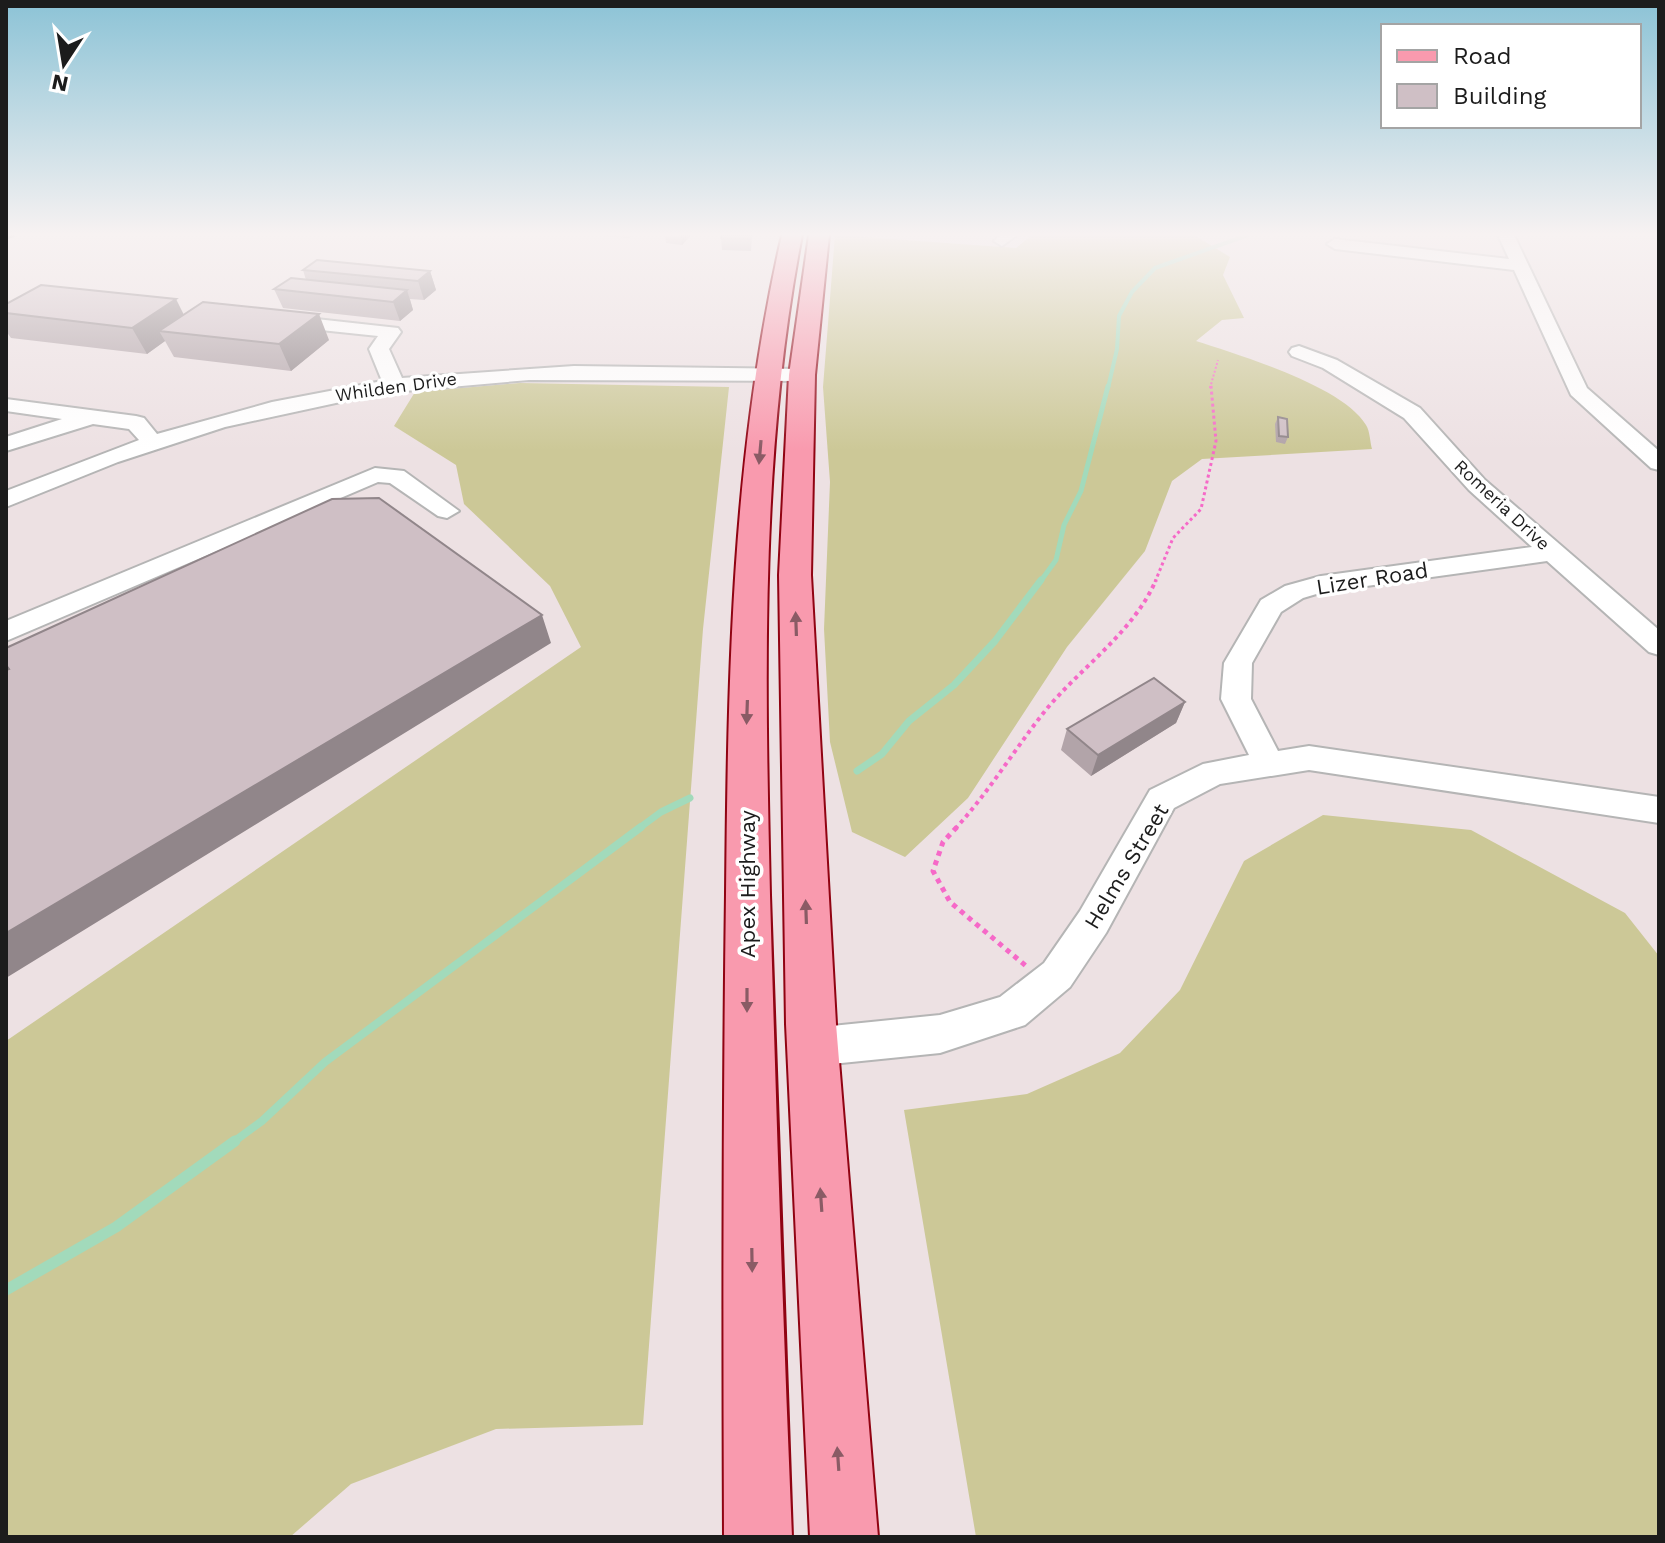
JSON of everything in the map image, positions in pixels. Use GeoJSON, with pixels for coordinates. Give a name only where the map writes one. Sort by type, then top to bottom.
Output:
{"type":"FeatureCollection","features":[{"type":"Feature","properties":{"kind":"main road","name":"Apex Highway"},"geometry":{"type":"LineString","coordinates":[[780,307],[795,575],[812,1047],[844,1537]]}},
{"type":"Feature","properties":{"kind":"main road","name":"Apex Highway"},"geometry":{"type":"LineString","coordinates":[[758,1537],[747,1039],[745,753],[751,574],[785,375],[802,307]]}},
{"type":"Feature","properties":{"kind":"street"},"geometry":{"type":"LineString","coordinates":[[1540,307],[1578,391],[1659,463]]}},
{"type":"Feature","properties":{"kind":"street"},"geometry":{"type":"LineString","coordinates":[[255,318],[391,332],[379,349],[394,385]]}},
{"type":"Feature","properties":{"kind":"street","name":"Romeria Drive"},"geometry":{"type":"LineString","coordinates":[[1299,352],[1330,364],[1412,413],[1457,467],[1659,645]]}},
{"type":"Feature","properties":{"kind":"street","name":"Whilden Drive"},"geometry":{"type":"LineString","coordinates":[[6,500],[152,442],[268,409],[394,385],[523,375],[785,375]]}},
{"type":"Feature","properties":{"kind":"street"},"geometry":{"type":"LineString","coordinates":[[6,405],[136,423],[152,442]]}},
{"type":"Feature","properties":{"kind":"street"},"geometry":{"type":"LineString","coordinates":[[6,444],[92,417]]}},
{"type":"Feature","properties":{"kind":"street"},"geometry":{"type":"LineString","coordinates":[[6,632],[375,475],[396,476],[447,511]]}},
{"type":"Feature","properties":{"kind":"street","name":"Lizer Road"},"geometry":{"type":"LineString","coordinates":[[1268,761],[1250,733],[1236,699],[1238,663],[1271,606],[1294,592],[1321,584],[1552,552]]}},
{"type":"Feature","properties":{"kind":"street","name":"Helms Street"},"geometry":{"type":"LineString","coordinates":[[812,1047],[940,1034],[1011,1012],[1057,975],[1093,922],[1162,799],[1214,773],[1268,761],[1309,758],[1659,810]]}},
{"type":"Feature","properties":{"kind":"path"},"geometry":{"type":"LineString","coordinates":[[1046,983],[950,902],[933,871],[943,842],[978,804],[1046,710],[1111,644],[1151,591],[1173,538],[1201,509],[1216,441],[1210,388],[1218,360]]}},
{"type":"Feature","properties":{"kind":"shaded area"},"geometry":{"type":"Polygon","coordinates":[[[829,307],[1239,307],[1244,318],[1222,320],[1196,341],[1288,374],[1336,397],[1366,425],[1372,449],[1202,459],[1172,481],[1145,551],[1067,647],[968,798],[905,857],[852,832],[830,742],[824,629],[830,482],[823,387],[829,307]]]}},
{"type":"Feature","properties":{"kind":"shaded area"},"geometry":{"type":"Polygon","coordinates":[[[520,383],[729,387],[703,629],[643,1425],[496,1429],[351,1484],[290,1537],[6,1537],[6,1041],[581,647],[550,586],[464,504],[456,465],[394,426],[415,392],[520,383]]]}},
{"type":"Feature","properties":{"kind":"shaded area"},"geometry":{"type":"Polygon","coordinates":[[[1323,815],[1471,830],[1625,913],[1659,956],[1659,1537],[976,1537],[904,1110],[1027,1094],[1120,1053],[1180,990],[1244,861],[1323,815]]]}},
{"type":"Feature","properties":{"kind":"building"},"geometry":{"type":"Polygon","coordinates":[[[6,307],[164,307],[132,328],[6,313],[6,307]]]}},
{"type":"Feature","properties":{"kind":"building"},"geometry":{"type":"Polygon","coordinates":[[[195,307],[251,307],[319,314],[279,344],[159,331],[195,307]]]}},
{"type":"Feature","properties":{"kind":"building"},"geometry":{"type":"Polygon","coordinates":[[[1278,417],[1287,419],[1288,437],[1279,436],[1278,417]]]}},
{"type":"Feature","properties":{"kind":"building"},"geometry":{"type":"Polygon","coordinates":[[[379,498],[542,615],[6,933],[6,670],[9,669],[6,665],[6,648],[332,499],[379,498]]]}},
{"type":"Feature","properties":{"kind":"building"},"geometry":{"type":"Polygon","coordinates":[[[1154,678],[1185,702],[1098,755],[1067,729],[1154,678]]]}},
{"type":"Feature","properties":{"kind":"waterway"},"geometry":{"type":"LineString","coordinates":[[1108,388],[1117,349],[1119,316],[1124,307]]}},
{"type":"Feature","properties":{"kind":"waterway"},"geometry":{"type":"LineString","coordinates":[[1040,582],[1056,560],[1064,525],[1081,491],[1108,386]]}},
{"type":"Feature","properties":{"kind":"waterway"},"geometry":{"type":"LineString","coordinates":[[857,771],[882,754],[909,721],[954,685],[995,641],[1041,580]]}},
{"type":"Feature","properties":{"kind":"waterway"},"geometry":{"type":"LineString","coordinates":[[638,829],[661,812],[690,798]]}},
{"type":"Feature","properties":{"kind":"waterway"},"geometry":{"type":"LineString","coordinates":[[232,1143],[262,1121],[325,1062],[641,827]]}},
{"type":"Feature","properties":{"kind":"waterway"},"geometry":{"type":"LineString","coordinates":[[6,1290],[116,1227],[235,1141]]}}]}
